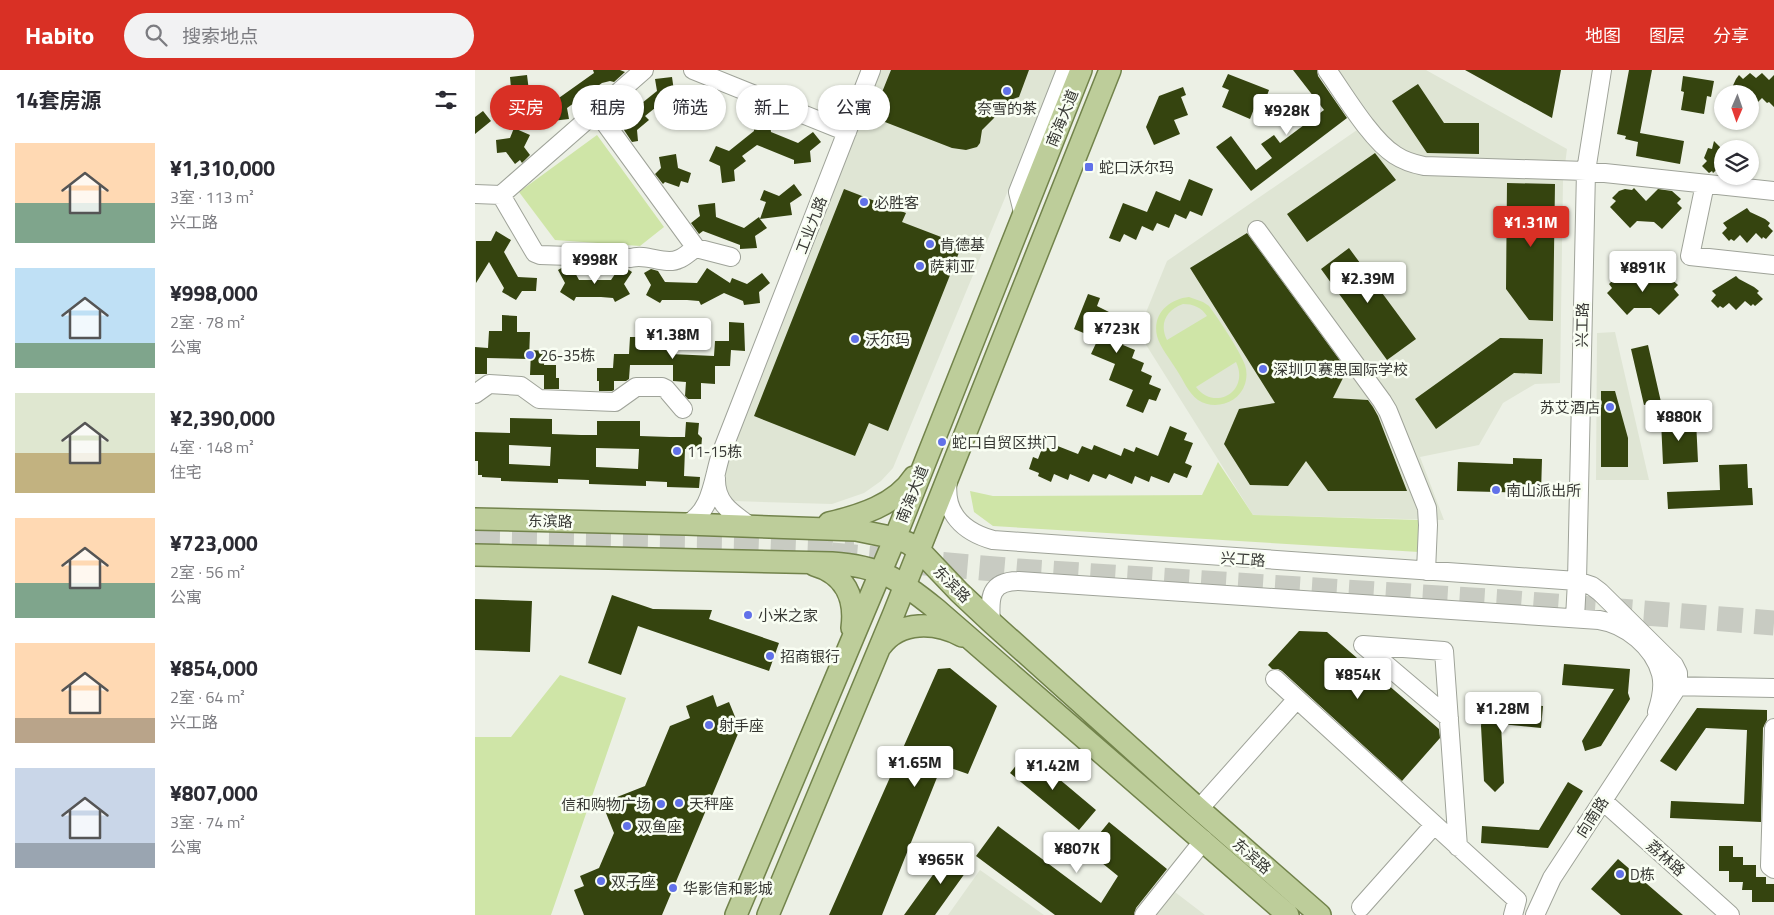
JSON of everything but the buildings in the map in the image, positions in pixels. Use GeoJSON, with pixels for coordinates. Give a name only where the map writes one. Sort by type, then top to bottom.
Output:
{"type":"FeatureCollection","features":[{"type":"Feature","properties":{"kind":"main road","name":"南海大道"},"geometry":{"type":"LineString","coordinates":[[736,915],[895,538],[1081,70]]}},
{"type":"Feature","properties":{"kind":"main road","name":"南海大道"},"geometry":{"type":"LineString","coordinates":[[768,915],[920,551],[1110,70]]}},
{"type":"Feature","properties":{"kind":"main road"},"geometry":{"type":"LineString","coordinates":[[809,528],[866,512],[884,504],[899,494],[911,482],[926,458]]}},
{"type":"Feature","properties":{"kind":"main road","name":"东滨路"},"geometry":{"type":"LineString","coordinates":[[475,519],[856,530],[895,538],[908,543],[920,551],[991,622],[1320,915]]}},
{"type":"Feature","properties":{"kind":"main road","name":"东滨路"},"geometry":{"type":"LineString","coordinates":[[475,555],[793,561],[853,564],[881,572],[906,585],[936,608],[1288,915]]}},
{"type":"Feature","properties":{"kind":"main road"},"geometry":{"type":"LineString","coordinates":[[793,561],[820,567],[832,573],[847,589],[853,609],[847,650]]}},
{"type":"Feature","properties":{"kind":"main road"},"geometry":{"type":"LineString","coordinates":[[878,651],[885,641],[903,628],[927,625],[945,628],[980,648]]}},
{"type":"Feature","properties":{"kind":"street"},"geometry":{"type":"LineString","coordinates":[[627,85],[644,70]]}},
{"type":"Feature","properties":{"kind":"street"},"geometry":{"type":"LineString","coordinates":[[693,70],[847,132]]}},
{"type":"Feature","properties":{"kind":"street","name":"工业九路"},"geometry":{"type":"LineString","coordinates":[[686,524],[697,518],[709,496],[721,454],[871,70]]}},
{"type":"Feature","properties":{"kind":"street"},"geometry":{"type":"LineString","coordinates":[[1023,216],[1018,192],[1066,70]]}},
{"type":"Feature","properties":{"kind":"street"},"geometry":{"type":"LineString","coordinates":[[1327,70],[1378,141],[1397,156],[1410,163],[1424,166],[1586,171],[1774,191]]}},
{"type":"Feature","properties":{"kind":"street","name":"兴工路"},"geometry":{"type":"LineString","coordinates":[[1575,618],[1586,171],[1603,70]]}},
{"type":"Feature","properties":{"kind":"street"},"geometry":{"type":"LineString","coordinates":[[475,194],[501,195],[576,130]]}},
{"type":"Feature","properties":{"kind":"street"},"geometry":{"type":"LineString","coordinates":[[610,130],[696,248],[731,257]]}},
{"type":"Feature","properties":{"kind":"street"},"geometry":{"type":"LineString","coordinates":[[1705,184],[1690,256],[1774,265]]}},
{"type":"Feature","properties":{"kind":"street"},"geometry":{"type":"LineString","coordinates":[[501,195],[537,254],[631,258],[637,256],[650,257],[657,260],[677,260],[696,248]]}},
{"type":"Feature","properties":{"kind":"street"},"geometry":{"type":"LineString","coordinates":[[1257,230],[1388,411],[1425,501],[1428,525],[1426,571]]}},
{"type":"Feature","properties":{"kind":"street"},"geometry":{"type":"LineString","coordinates":[[475,394],[489,384],[521,386],[539,399],[615,402],[636,387],[662,388],[666,389],[683,409]]}},
{"type":"Feature","properties":{"kind":"street","name":"工业九路"},"geometry":{"type":"LineString","coordinates":[[716,473],[716,488],[723,505],[750,526]]}},
{"type":"Feature","properties":{"kind":"street","name":"兴工路"},"geometry":{"type":"LineString","coordinates":[[948,480],[947,499],[959,522],[980,537],[993,540],[1577,581],[1593,586],[1601,592],[1674,665],[1678,673],[1670,686]]}},
{"type":"Feature","properties":{"kind":"street"},"geometry":{"type":"LineString","coordinates":[[991,622],[990,603],[994,590],[1007,582],[1019,580],[1575,618],[1607,622],[1631,633],[1646,647],[1670,686],[1774,688]]}},
{"type":"Feature","properties":{"kind":"street"},"geometry":{"type":"LineString","coordinates":[[1449,718],[1363,645],[1444,651],[1459,847]]}},
{"type":"Feature","properties":{"kind":"street"},"geometry":{"type":"LineString","coordinates":[[1275,679],[1517,900],[1513,915]]}},
{"type":"Feature","properties":{"kind":"street","name":"向南路"},"geometry":{"type":"LineString","coordinates":[[1535,915],[1552,878],[1655,722],[1670,686]]}},
{"type":"Feature","properties":{"kind":"street"},"geometry":{"type":"LineString","coordinates":[[1199,809],[1297,699]]}},
{"type":"Feature","properties":{"kind":"street"},"geometry":{"type":"LineString","coordinates":[[1774,728],[1770,866],[1774,869]]}},
{"type":"Feature","properties":{"kind":"street","name":"荔林路"},"geometry":{"type":"LineString","coordinates":[[1603,801],[1730,915]]}},
{"type":"Feature","properties":{"kind":"street"},"geometry":{"type":"LineString","coordinates":[[1361,907],[1435,825]]}},
{"type":"Feature","properties":{"kind":"street"},"geometry":{"type":"LineString","coordinates":[[1144,915],[1204,840]]}},
{"type":"Feature","properties":{"kind":"shaded area"},"geometry":{"type":"Polygon","coordinates":[[[881,70],[1058,70],[893,468],[881,481],[864,493],[832,504],[733,501],[719,481],[857,130],[890,130],[890,85],[875,85],[881,70]]]}},
{"type":"Feature","properties":{"kind":"shaded area"},"geometry":{"type":"Polygon","coordinates":[[[1338,70],[1426,70],[1567,149],[1563,181],[1560,383],[1535,384],[1503,403],[1479,445],[1420,457],[1444,520],[1253,515],[1138,332],[1167,261],[1373,119],[1338,70]]]}},
{"type":"Feature","properties":{"kind":"shaded area"},"geometry":{"type":"Polygon","coordinates":[[[1615,332],[1649,480],[1596,480],[1597,333],[1615,332]]]}},
{"type":"Feature","properties":{"kind":"shaded area"},"geometry":{"type":"Polygon","coordinates":[[[980,870],[1044,915],[948,915],[980,870]]]}},
{"type":"Feature","properties":{"kind":"shaded area"},"geometry":{"type":"Polygon","coordinates":[[[1171,889],[1205,915],[1150,915],[1171,889]]]}},
{"type":"Feature","properties":{"kind":"green space"},"geometry":{"type":"Polygon","coordinates":[[[597,135],[664,227],[640,246],[555,240],[519,192],[597,135]]]}},
{"type":"Feature","properties":{"kind":"green space"},"geometry":{"type":"Polygon","coordinates":[[[1189,297],[1209,306],[1234,343],[1245,365],[1246,379],[1242,391],[1238,396],[1226,403],[1212,405],[1194,397],[1158,340],[1156,328],[1160,315],[1169,304],[1189,297]],[[1183,304],[1172,310],[1166,318],[1164,328],[1167,340],[1207,316],[1197,307],[1183,304]],[[1236,362],[1196,387],[1212,398],[1221,398],[1228,395],[1235,389],[1238,382],[1239,372],[1236,362]]]}},
{"type":"Feature","properties":{"kind":"green space"},"geometry":{"type":"Polygon","coordinates":[[[1218,462],[1253,515],[1419,520],[1419,552],[993,526],[974,512],[970,491],[993,496],[1202,495],[1218,462]]]}},
{"type":"Feature","properties":{"kind":"green space"},"geometry":{"type":"Polygon","coordinates":[[[560,675],[626,698],[551,915],[475,915],[475,737],[511,737],[560,675]]]}},
{"type":"Feature","properties":{"kind":"tunnel"},"geometry":{"type":"LineString","coordinates":[[475,534],[750,539],[854,543]]}},
{"type":"Feature","properties":{"kind":"tunnel"},"geometry":{"type":"LineString","coordinates":[[832,555],[1018,571],[1503,602],[1774,623]]}},
{"type":"Feature","properties":{"kind":"place","name":"奈雪的茶"},"geometry":{"type":"Point","coordinates":[1007,91]}},
{"type":"Feature","properties":{"kind":"place","name":"蛇口沃尔玛"},"geometry":{"type":"Point","coordinates":[1089,167]}},
{"type":"Feature","properties":{"kind":"place","name":"必胜客"},"geometry":{"type":"Point","coordinates":[864,202]}},
{"type":"Feature","properties":{"kind":"place","name":"肯德基"},"geometry":{"type":"Point","coordinates":[930,244]}},
{"type":"Feature","properties":{"kind":"place","name":"萨莉亚"},"geometry":{"type":"Point","coordinates":[920,266]}},
{"type":"Feature","properties":{"kind":"place","name":"沃尔玛"},"geometry":{"type":"Point","coordinates":[855,339]}},
{"type":"Feature","properties":{"kind":"place","name":"26-35栋"},"geometry":{"type":"Point","coordinates":[530,355]}},
{"type":"Feature","properties":{"kind":"place","name":"深圳贝赛思国际学校"},"geometry":{"type":"Point","coordinates":[1263,369]}},
{"type":"Feature","properties":{"kind":"place","name":"苏艾酒店"},"geometry":{"type":"Point","coordinates":[1610,407]}},
{"type":"Feature","properties":{"kind":"place","name":"蛇口自贸区拱门"},"geometry":{"type":"Point","coordinates":[942,442]}},
{"type":"Feature","properties":{"kind":"place","name":"11-15栋"},"geometry":{"type":"Point","coordinates":[677,451]}},
{"type":"Feature","properties":{"kind":"place","name":"南山派出所"},"geometry":{"type":"Point","coordinates":[1496,490]}},
{"type":"Feature","properties":{"kind":"place","name":"小米之家"},"geometry":{"type":"Point","coordinates":[748,615]}},
{"type":"Feature","properties":{"kind":"place","name":"招商银行"},"geometry":{"type":"Point","coordinates":[770,656]}},
{"type":"Feature","properties":{"kind":"place","name":"射手座"},"geometry":{"type":"Point","coordinates":[709,725]}},
{"type":"Feature","properties":{"kind":"place","name":"天秤座"},"geometry":{"type":"Point","coordinates":[679,803]}},
{"type":"Feature","properties":{"kind":"place","name":"信和购物广场"},"geometry":{"type":"Point","coordinates":[661,804]}},
{"type":"Feature","properties":{"kind":"place","name":"双鱼座"},"geometry":{"type":"Point","coordinates":[627,826]}},
{"type":"Feature","properties":{"kind":"place","name":"D栋"},"geometry":{"type":"Point","coordinates":[1620,874]}},
{"type":"Feature","properties":{"kind":"place","name":"双子座"},"geometry":{"type":"Point","coordinates":[601,881]}},
{"type":"Feature","properties":{"kind":"place","name":"华影信和影城"},"geometry":{"type":"Point","coordinates":[673,888]}}]}
